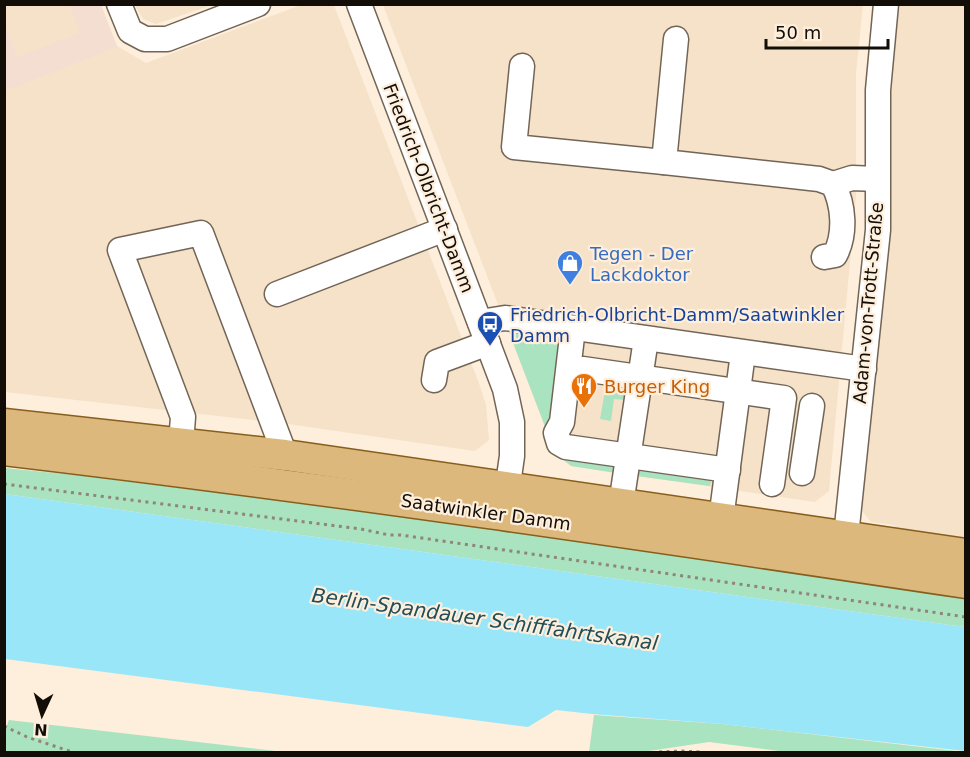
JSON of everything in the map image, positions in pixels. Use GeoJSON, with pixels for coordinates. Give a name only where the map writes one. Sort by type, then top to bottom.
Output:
{"type":"FeatureCollection","features":[{"type":"Feature","properties":{"kind":"main road","name":"Saatwinkler Damm"},"geometry":{"type":"LineString","coordinates":[[4,424],[285,455],[505,501],[621,504],[721,519],[966,583]]}},
{"type":"Feature","properties":{"kind":"main road","name":"Saatwinkler Damm"},"geometry":{"type":"LineString","coordinates":[[4,450],[214,474],[505,501],[844,551],[966,554]]}},
{"type":"Feature","properties":{"kind":"street"},"geometry":{"type":"LineString","coordinates":[[119,4],[130,31],[145,39],[167,39],[258,4]]}},
{"type":"Feature","properties":{"kind":"street","name":"Friedrich-Olbricht-Damm"},"geometry":{"type":"LineString","coordinates":[[358,4],[506,389],[512,422],[512,456],[505,501]]}},
{"type":"Feature","properties":{"kind":"street","name":"Adam-von-Trott-Straße"},"geometry":{"type":"LineString","coordinates":[[844,551],[878,230],[878,90],[886,4]]}},
{"type":"Feature","properties":{"kind":"street"},"geometry":{"type":"LineString","coordinates":[[664,162],[676,39]]}},
{"type":"Feature","properties":{"kind":"street"},"geometry":{"type":"LineString","coordinates":[[522,66],[514,147],[819,179],[833,184],[852,178],[877,179]]}},
{"type":"Feature","properties":{"kind":"street"},"geometry":{"type":"LineString","coordinates":[[824,257],[835,255],[841,236],[840,197],[833,184]]}},
{"type":"Feature","properties":{"kind":"street"},"geometry":{"type":"LineString","coordinates":[[277,294],[445,229]]}},
{"type":"Feature","properties":{"kind":"street"},"geometry":{"type":"LineString","coordinates":[[181,442],[183,417],[120,250],[201,233],[285,455]]}},
{"type":"Feature","properties":{"kind":"street"},"geometry":{"type":"LineString","coordinates":[[434,380],[437,362],[505,318],[864,369]]}},
{"type":"Feature","properties":{"kind":"street"},"geometry":{"type":"LineString","coordinates":[[573,328],[562,422],[556,433],[559,443],[566,447],[628,457],[728,470]]}},
{"type":"Feature","properties":{"kind":"street"},"geometry":{"type":"LineString","coordinates":[[621,504],[646,339]]}},
{"type":"Feature","properties":{"kind":"street"},"geometry":{"type":"LineString","coordinates":[[721,519],[743,353]]}},
{"type":"Feature","properties":{"kind":"street"},"geometry":{"type":"LineString","coordinates":[[583,369],[784,398],[772,484]]}},
{"type":"Feature","properties":{"kind":"street"},"geometry":{"type":"LineString","coordinates":[[802,473],[812,406]]}},
{"type":"Feature","properties":{"kind":"path"},"geometry":{"type":"LineString","coordinates":[[4,484],[350,527],[389,535],[966,617]]}},
{"type":"Feature","properties":{"kind":"path"},"geometry":{"type":"LineString","coordinates":[[4,726],[72,753]]}},
{"type":"Feature","properties":{"kind":"path"},"geometry":{"type":"LineString","coordinates":[[659,753],[681,751],[700,753]]}},
{"type":"Feature","properties":{"kind":"shaded area"},"geometry":{"type":"Polygon","coordinates":[[[5,5],[101,5],[117,46],[146,63],[301,5],[334,5],[480,386],[486,405],[489,440],[475,451],[281,423],[5,392],[5,5]]]}},
{"type":"Feature","properties":{"kind":"shaded area"},"geometry":{"type":"Polygon","coordinates":[[[101,5],[117,47],[5,91],[5,31],[7,30],[17,57],[80,33],[70,6],[101,5]]]}},
{"type":"Feature","properties":{"kind":"shaded area"},"geometry":{"type":"Polygon","coordinates":[[[135,5],[212,5],[156,24],[143,19],[135,5]]]}},
{"type":"Feature","properties":{"kind":"shaded area"},"geometry":{"type":"Polygon","coordinates":[[[383,5],[863,5],[856,73],[856,196],[829,491],[815,502],[571,466],[555,453],[383,5]]]}},
{"type":"Feature","properties":{"kind":"shaded area"},"geometry":{"type":"Polygon","coordinates":[[[898,5],[965,5],[965,540],[896,530],[894,525],[871,522],[862,511],[870,371],[876,369],[889,226],[890,104],[898,5]]]}},
{"type":"Feature","properties":{"kind":"green space"},"geometry":{"type":"Polygon","coordinates":[[[507,327],[526,329],[525,340],[564,346],[559,410],[546,429],[507,327]]]}},
{"type":"Feature","properties":{"kind":"green space"},"geometry":{"type":"Polygon","coordinates":[[[624,385],[627,389],[625,400],[614,399],[611,421],[600,419],[605,391],[622,393],[624,385]]]}},
{"type":"Feature","properties":{"kind":"green space"},"geometry":{"type":"Polygon","coordinates":[[[555,453],[617,463],[616,473],[571,466],[555,453]]]}},
{"type":"Feature","properties":{"kind":"green space"},"geometry":{"type":"Polygon","coordinates":[[[644,464],[707,475],[711,482],[710,486],[636,476],[644,464]]]}},
{"type":"Feature","properties":{"kind":"green space"},"geometry":{"type":"Polygon","coordinates":[[[5,468],[444,521],[965,597],[965,627],[5,494],[5,468]]]}},
{"type":"Feature","properties":{"kind":"green space"},"geometry":{"type":"Polygon","coordinates":[[[594,715],[722,724],[965,752],[787,752],[709,742],[642,752],[589,752],[594,715]]]}},
{"type":"Feature","properties":{"kind":"green space"},"geometry":{"type":"Polygon","coordinates":[[[9,720],[284,752],[5,752],[5,730],[9,720]]]}},
{"type":"Feature","properties":{"kind":"water","name":"Berlin-Spandauer Schifffahrtskanal"},"geometry":{"type":"Polygon","coordinates":[[[5,494],[965,627],[965,751],[722,724],[556,710],[528,727],[5,659],[5,494]]]}},
{"type":"Feature","properties":{"kind":"place","name":"Tegen - Der Lackdoktor"},"geometry":{"type":"Point","coordinates":[570,286]}},
{"type":"Feature","properties":{"kind":"place","name":"Friedrich-Olbricht-Damm/Saatwinkler Damm"},"geometry":{"type":"Point","coordinates":[490,347]}},
{"type":"Feature","properties":{"kind":"place","name":"Burger King"},"geometry":{"type":"Point","coordinates":[584,409]}}]}
